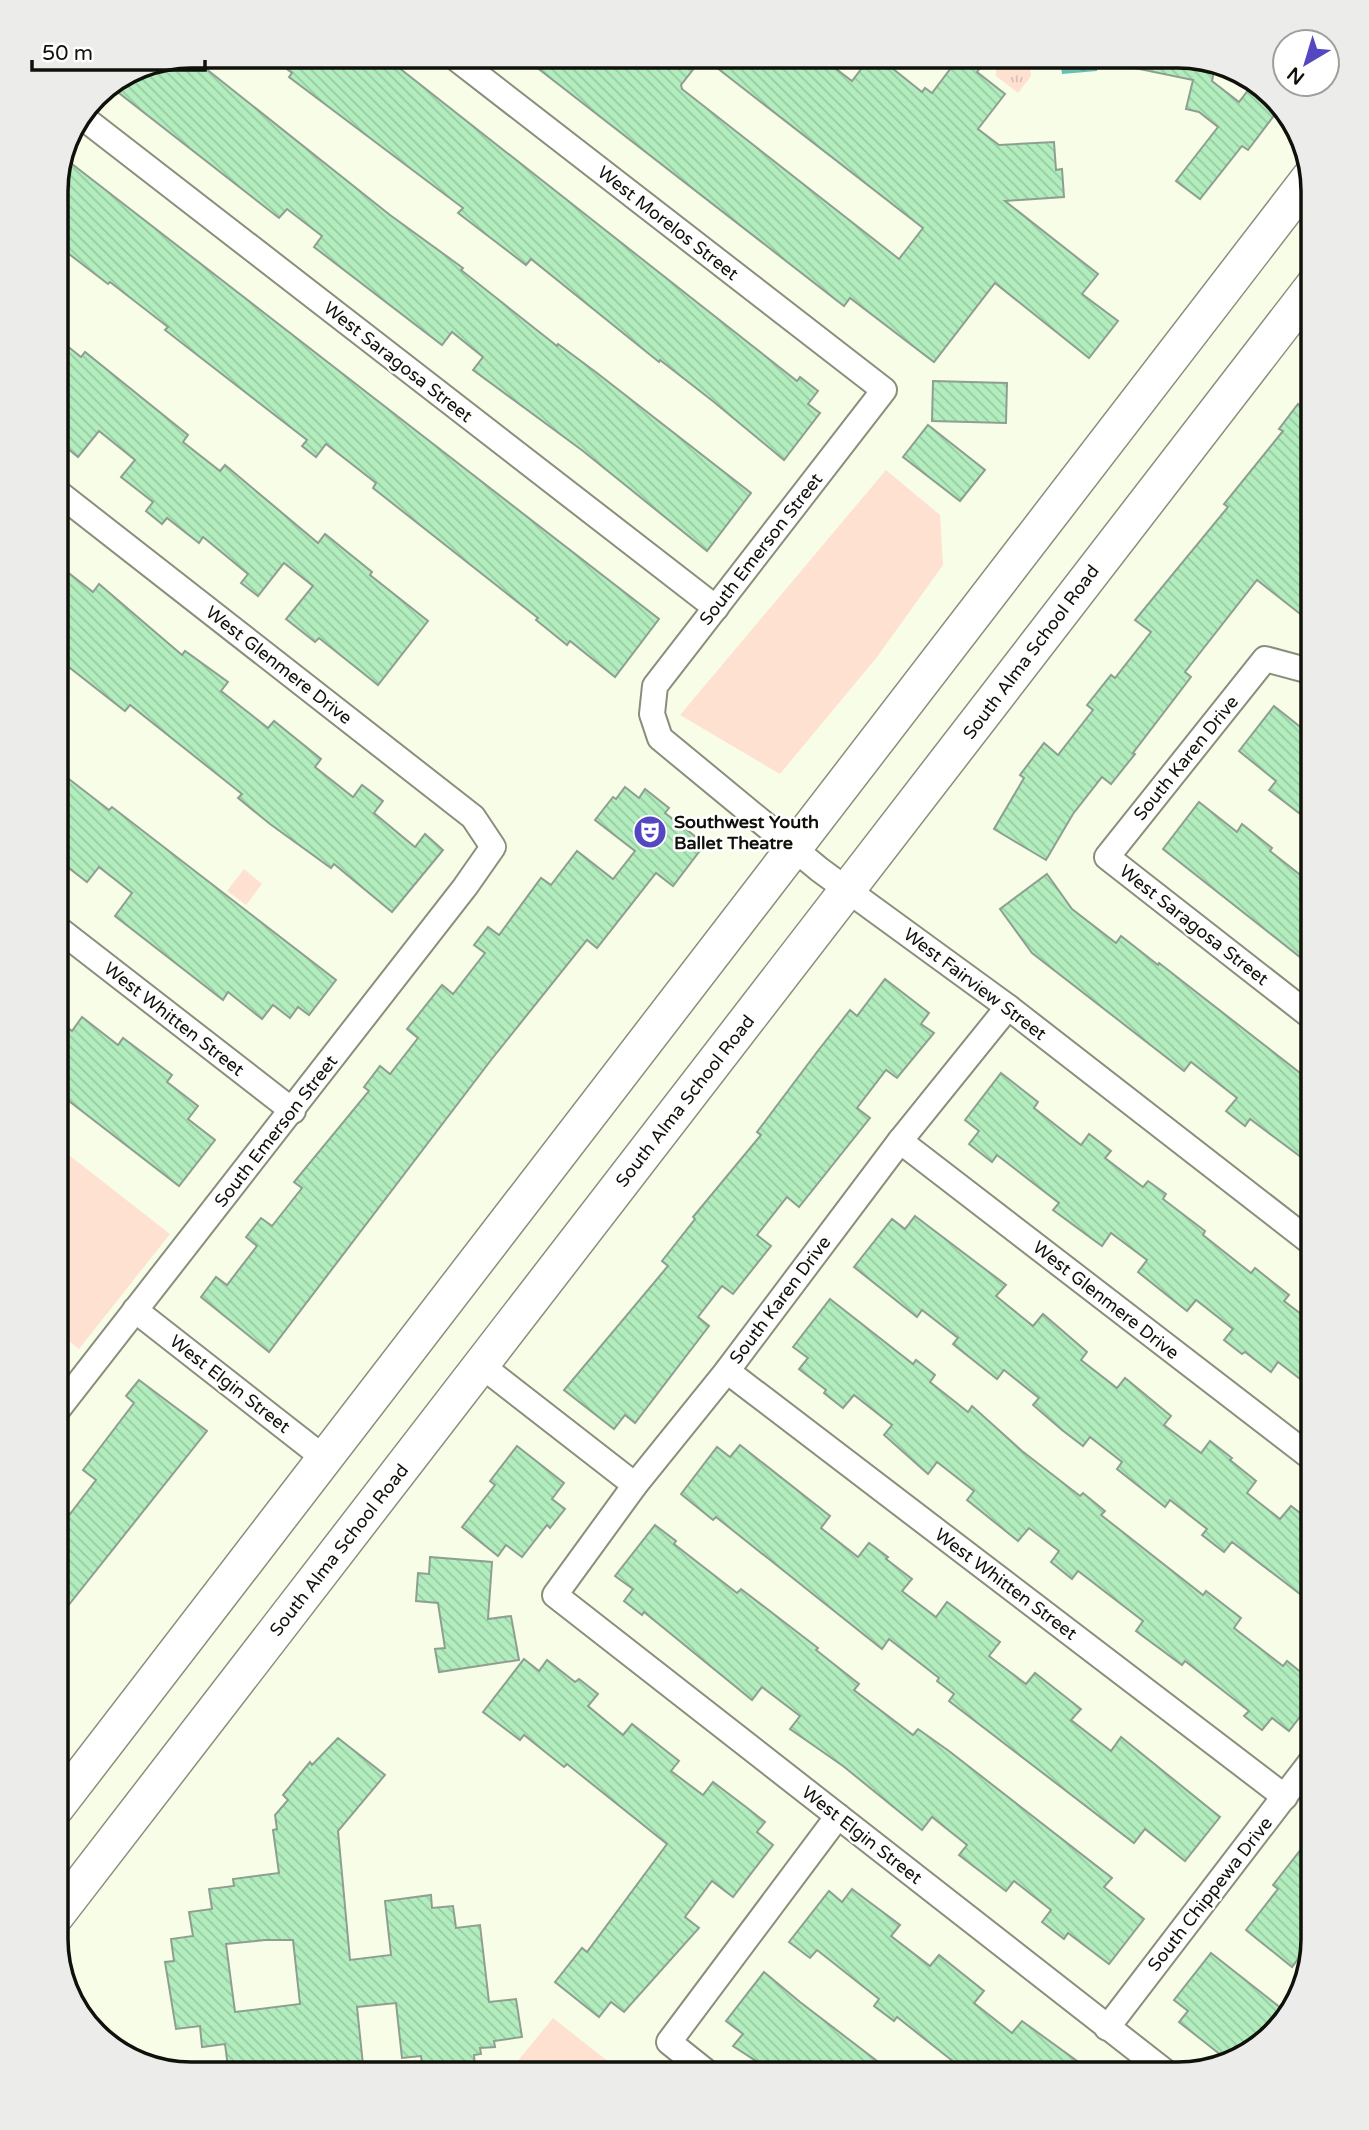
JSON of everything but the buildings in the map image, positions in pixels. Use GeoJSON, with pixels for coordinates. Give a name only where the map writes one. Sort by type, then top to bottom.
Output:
{"type":"FeatureCollection","features":[{"type":"Feature","properties":{"kind":"main road"},"geometry":{"type":"LineString","coordinates":[[68,1792],[1301,189]]}},
{"type":"Feature","properties":{"kind":"main road","name":"South Alma School Road"},"geometry":{"type":"LineString","coordinates":[[68,1900],[1301,301]]}},
{"type":"Feature","properties":{"kind":"street","name":"West Morelos Street"},"geometry":{"type":"LineString","coordinates":[[470,69],[884,390]]}},
{"type":"Feature","properties":{"kind":"street","name":"West Saragosa Street"},"geometry":{"type":"LineString","coordinates":[[90,123],[716,608]]}},
{"type":"Feature","properties":{"kind":"street","name":"South Emerson Street"},"geometry":{"type":"LineString","coordinates":[[652,714],[655,686],[884,390]]}},
{"type":"Feature","properties":{"kind":"street","name":"West Glenmere Drive"},"geometry":{"type":"LineString","coordinates":[[69,501],[473,817],[493,847]]}},
{"type":"Feature","properties":{"kind":"street","name":"South Karen Drive"},"geometry":{"type":"LineString","coordinates":[[1107,857],[1265,659],[1301,669]]}},
{"type":"Feature","properties":{"kind":"street","name":"West Fairview Street"},"geometry":{"type":"LineString","coordinates":[[652,714],[660,738],[795,847],[1008,1007],[1301,1235]]}},
{"type":"Feature","properties":{"kind":"street","name":"South Emerson Street"},"geometry":{"type":"LineString","coordinates":[[68,1396],[292,1111],[493,847]]}},
{"type":"Feature","properties":{"kind":"street","name":"West Saragosa Street"},"geometry":{"type":"LineString","coordinates":[[1107,857],[1301,1009]]}},
{"type":"Feature","properties":{"kind":"street","name":"West Whitten Street"},"geometry":{"type":"LineString","coordinates":[[69,937],[292,1111]]}},
{"type":"Feature","properties":{"kind":"street","name":"South Karen Drive"},"geometry":{"type":"LineString","coordinates":[[555,1595],[635,1485],[727,1371],[900,1141],[1008,1007]]}},
{"type":"Feature","properties":{"kind":"street","name":"West Glenmere Drive"},"geometry":{"type":"LineString","coordinates":[[900,1141],[1301,1450]]}},
{"type":"Feature","properties":{"kind":"street","name":"West Elgin Street"},"geometry":{"type":"LineString","coordinates":[[135,1310],[324,1458]]}},
{"type":"Feature","properties":{"kind":"street"},"geometry":{"type":"LineString","coordinates":[[482,1366],[635,1485]]}},
{"type":"Feature","properties":{"kind":"street","name":"West Whitten Street"},"geometry":{"type":"LineString","coordinates":[[727,1371],[1285,1797]]}},
{"type":"Feature","properties":{"kind":"street","name":"West Elgin Street"},"geometry":{"type":"LineString","coordinates":[[555,1595],[1152,2062]]}},
{"type":"Feature","properties":{"kind":"street","name":"South Chippewa Drive"},"geometry":{"type":"LineString","coordinates":[[1107,2028],[1301,1775]]}},
{"type":"Feature","properties":{"kind":"street"},"geometry":{"type":"LineString","coordinates":[[693,2062],[669,2042],[838,1816]]}},
{"type":"Feature","properties":{"kind":"green space"},"geometry":{"type":"Polygon","coordinates":[[[996,69],[1030,69],[1031,76],[1018,93],[996,76],[996,69]]]}},
{"type":"Feature","properties":{"kind":"green space"},"geometry":{"type":"Polygon","coordinates":[[[886,470],[940,515],[943,565],[877,657],[780,774],[680,715],[886,470]]]}},
{"type":"Feature","properties":{"kind":"green space"},"geometry":{"type":"Polygon","coordinates":[[[244,869],[262,884],[246,905],[227,891],[244,869]]]}},
{"type":"Feature","properties":{"kind":"green space"},"geometry":{"type":"Polygon","coordinates":[[[68,1155],[170,1234],[79,1349],[68,1341],[68,1155]]]}},
{"type":"Feature","properties":{"kind":"green space"},"geometry":{"type":"Polygon","coordinates":[[[553,2018],[608,2061],[517,2061],[553,2018]]]}},
{"type":"Feature","properties":{"kind":"water"},"geometry":{"type":"Polygon","coordinates":[[[1061,69],[1097,69],[1097,71],[1062,74],[1061,69]]]}},
{"type":"Feature","properties":{"kind":"place","name":"Southwest Youth Ballet Theatre"},"geometry":{"type":"Point","coordinates":[650,832]}}]}
